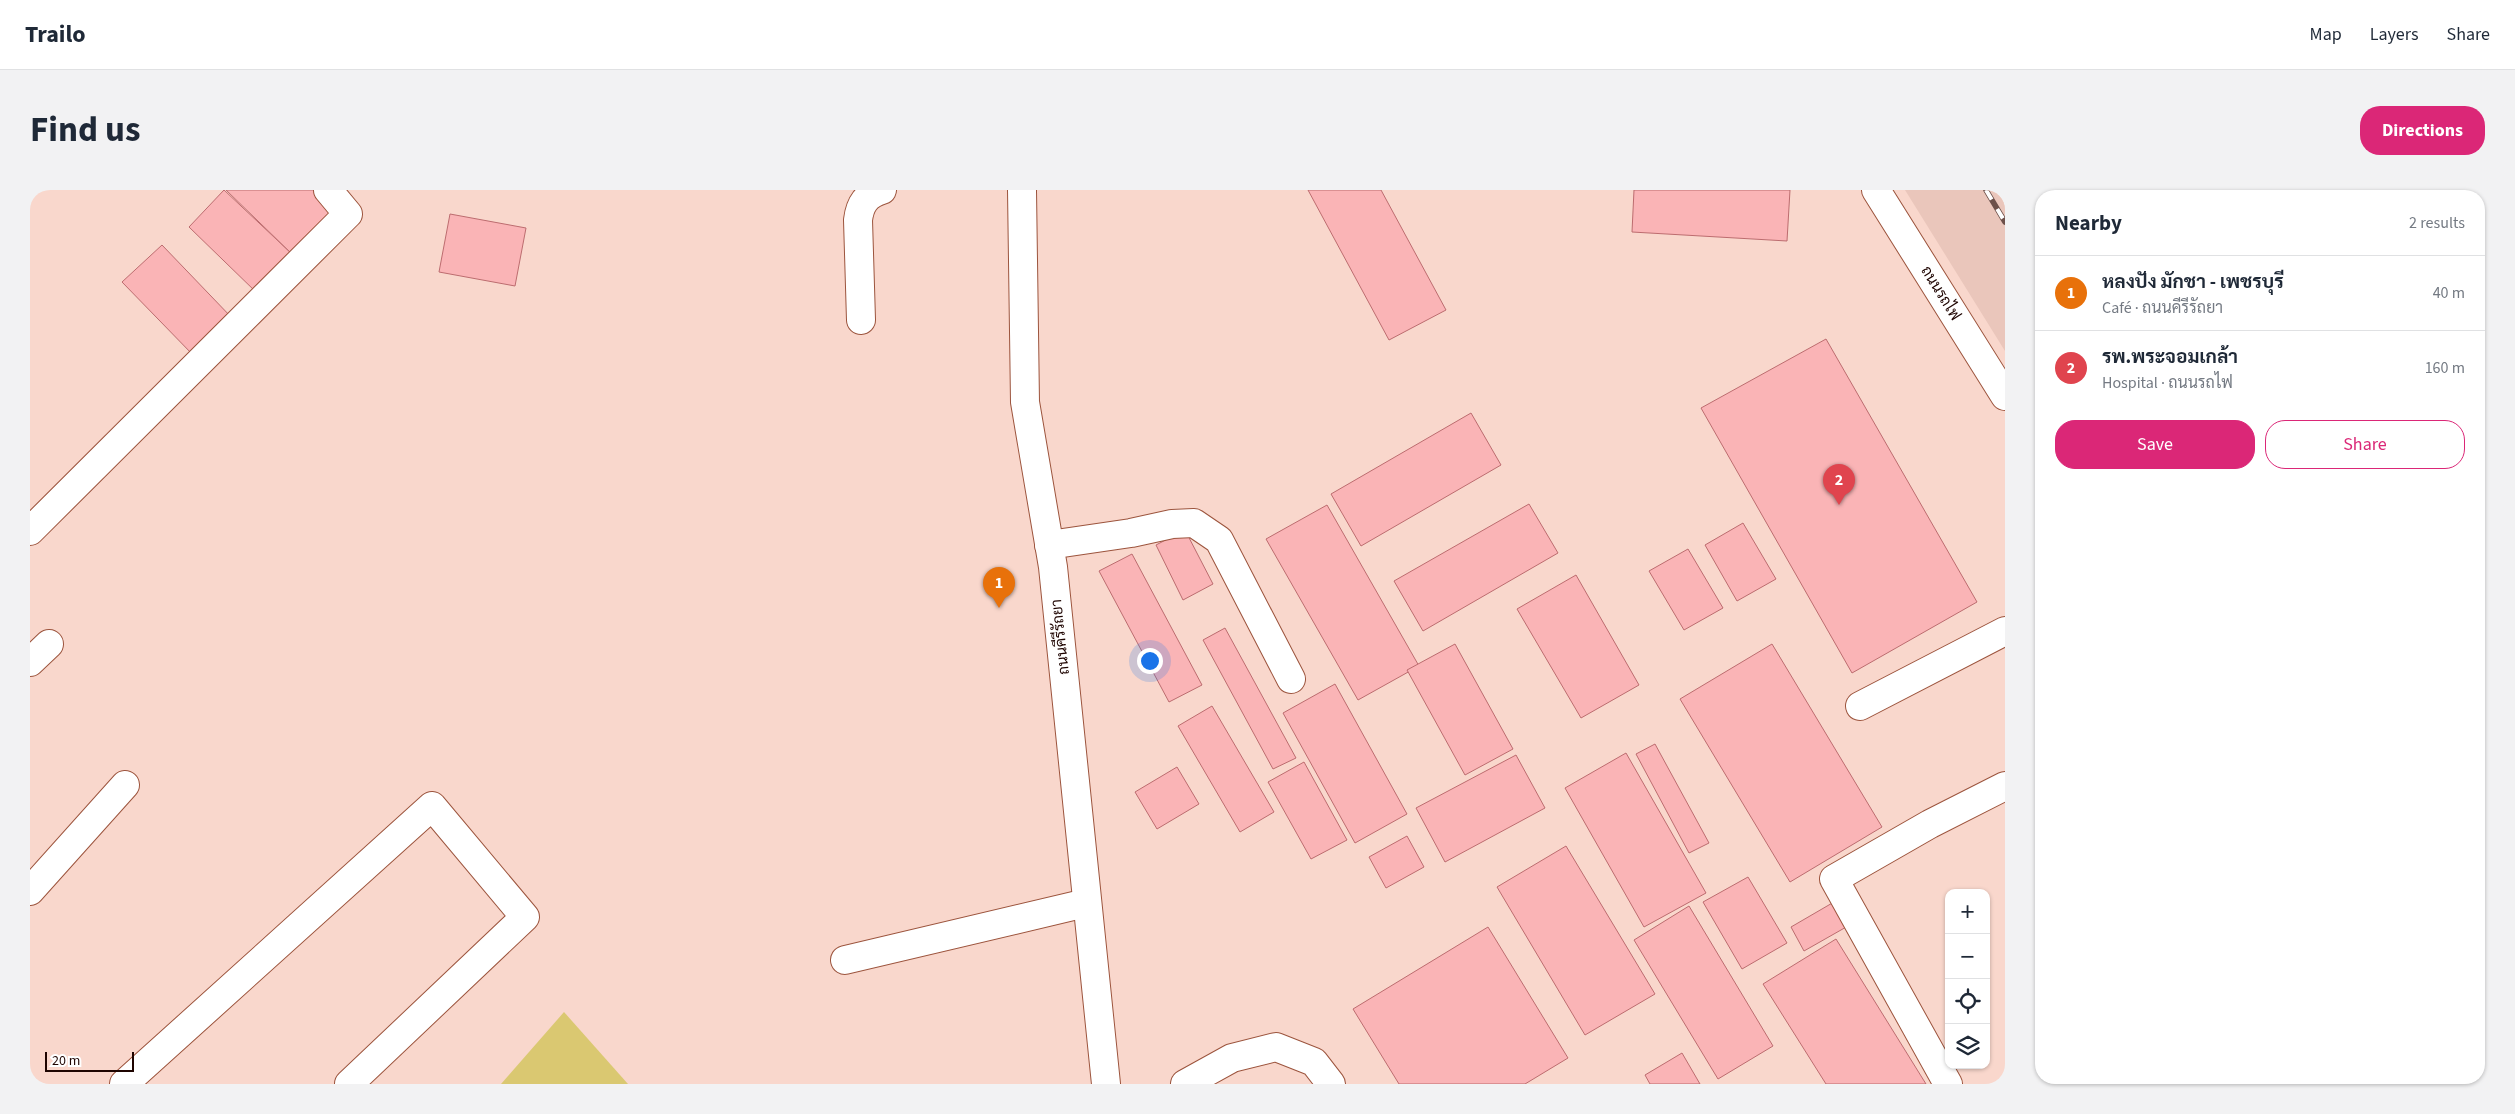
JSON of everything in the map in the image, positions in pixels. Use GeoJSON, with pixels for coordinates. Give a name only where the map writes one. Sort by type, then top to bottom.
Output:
{"type":"FeatureCollection","features":[{"type":"Feature","properties":{"kind":"street"},"geometry":{"type":"LineString","coordinates":[[30,531],[348,214],[328,190]]}},
{"type":"Feature","properties":{"kind":"street"},"geometry":{"type":"LineString","coordinates":[[861,320],[859,210],[864,200],[872,193],[882,190]]}},
{"type":"Feature","properties":{"kind":"street","name":"ถนนคีรีรัถยา"},"geometry":{"type":"LineString","coordinates":[[1022,190],[1025,402],[1049,544],[1106,1084]]}},
{"type":"Feature","properties":{"kind":"street","name":"ถนนรถไฟ"},"geometry":{"type":"LineString","coordinates":[[1876,190],[2005,396]]}},
{"type":"Feature","properties":{"kind":"street"},"geometry":{"type":"LineString","coordinates":[[1049,544],[1131,533],[1172,524],[1194,523],[1219,540],[1291,679]]}},
{"type":"Feature","properties":{"kind":"street"},"geometry":{"type":"LineString","coordinates":[[1860,706],[2005,631]]}},
{"type":"Feature","properties":{"kind":"street"},"geometry":{"type":"LineString","coordinates":[[30,891],[125,785]]}},
{"type":"Feature","properties":{"kind":"street"},"geometry":{"type":"LineString","coordinates":[[1948,1084],[1834,879],[1930,824],[2005,786]]}},
{"type":"Feature","properties":{"kind":"street"},"geometry":{"type":"LineString","coordinates":[[124,1084],[432,806],[525,917],[349,1084]]}},
{"type":"Feature","properties":{"kind":"street"},"geometry":{"type":"LineString","coordinates":[[845,960],[1086,903]]}},
{"type":"Feature","properties":{"kind":"street"},"geometry":{"type":"LineString","coordinates":[[1185,1084],[1232,1058],[1276,1047],[1314,1062],[1331,1084]]}},
{"type":"Feature","properties":{"kind":"shaded area"},"geometry":{"type":"Polygon","coordinates":[[[1905,190],[2005,190],[2005,351],[1905,190]]]}},
{"type":"Feature","properties":{"kind":"shaded area"},"geometry":{"type":"Polygon","coordinates":[[[564,1012],[628,1084],[501,1084],[564,1012]]]}},
{"type":"Feature","properties":{"kind":"building"},"geometry":{"type":"Polygon","coordinates":[[[224,190],[293,255],[257,293],[189,227],[224,190]]]}},
{"type":"Feature","properties":{"kind":"building"},"geometry":{"type":"Polygon","coordinates":[[[226,190],[316,190],[337,210],[293,255],[226,190]]]}},
{"type":"Feature","properties":{"kind":"building"},"geometry":{"type":"Polygon","coordinates":[[[1308,190],[1381,190],[1446,310],[1389,340],[1308,190]]]}},
{"type":"Feature","properties":{"kind":"building"},"geometry":{"type":"Polygon","coordinates":[[[1634,190],[1790,190],[1787,241],[1632,232],[1634,190]]]}},
{"type":"Feature","properties":{"kind":"building"},"geometry":{"type":"Polygon","coordinates":[[[450,214],[526,228],[515,286],[439,272],[450,214]]]}},
{"type":"Feature","properties":{"kind":"building"},"geometry":{"type":"Polygon","coordinates":[[[162,245],[233,319],[194,356],[122,282],[162,245]]]}},
{"type":"Feature","properties":{"kind":"building"},"geometry":{"type":"Polygon","coordinates":[[[1826,339],[1977,602],[1852,673],[1701,408],[1826,339]]]}},
{"type":"Feature","properties":{"kind":"building"},"geometry":{"type":"Polygon","coordinates":[[[1471,413],[1501,465],[1361,546],[1331,494],[1471,413]]]}},
{"type":"Feature","properties":{"kind":"building"},"geometry":{"type":"Polygon","coordinates":[[[1529,504],[1558,553],[1423,631],[1394,581],[1529,504]]]}},
{"type":"Feature","properties":{"kind":"building"},"geometry":{"type":"Polygon","coordinates":[[[1327,505],[1419,666],[1358,700],[1266,539],[1327,505]]]}},
{"type":"Feature","properties":{"kind":"building"},"geometry":{"type":"Polygon","coordinates":[[[1743,523],[1776,579],[1737,601],[1705,545],[1743,523]]]}},
{"type":"Feature","properties":{"kind":"building"},"geometry":{"type":"Polygon","coordinates":[[[1185,530],[1213,584],[1183,600],[1156,545],[1185,530]]]}},
{"type":"Feature","properties":{"kind":"building"},"geometry":{"type":"Polygon","coordinates":[[[1688,549],[1723,608],[1684,630],[1649,571],[1688,549]]]}},
{"type":"Feature","properties":{"kind":"building"},"geometry":{"type":"Polygon","coordinates":[[[1132,554],[1202,685],[1169,702],[1099,571],[1132,554]]]}},
{"type":"Feature","properties":{"kind":"building"},"geometry":{"type":"Polygon","coordinates":[[[1576,575],[1639,685],[1581,718],[1517,609],[1576,575]]]}},
{"type":"Feature","properties":{"kind":"building"},"geometry":{"type":"Polygon","coordinates":[[[1225,628],[1296,758],[1273,769],[1203,640],[1225,628]]]}},
{"type":"Feature","properties":{"kind":"building"},"geometry":{"type":"Polygon","coordinates":[[[1455,644],[1513,749],[1465,775],[1407,670],[1455,644]]]}},
{"type":"Feature","properties":{"kind":"building"},"geometry":{"type":"Polygon","coordinates":[[[1772,644],[1882,827],[1790,882],[1680,699],[1772,644]]]}},
{"type":"Feature","properties":{"kind":"building"},"geometry":{"type":"Polygon","coordinates":[[[1335,684],[1407,814],[1355,843],[1283,713],[1335,684]]]}},
{"type":"Feature","properties":{"kind":"building"},"geometry":{"type":"Polygon","coordinates":[[[1212,706],[1274,812],[1240,832],[1178,726],[1212,706]]]}},
{"type":"Feature","properties":{"kind":"building"},"geometry":{"type":"Polygon","coordinates":[[[1655,744],[1709,843],[1689,853],[1636,754],[1655,744]]]}},
{"type":"Feature","properties":{"kind":"building"},"geometry":{"type":"Polygon","coordinates":[[[1626,753],[1706,893],[1644,927],[1565,788],[1626,753]]]}},
{"type":"Feature","properties":{"kind":"building"},"geometry":{"type":"Polygon","coordinates":[[[1516,755],[1545,808],[1445,862],[1416,808],[1516,755]]]}},
{"type":"Feature","properties":{"kind":"building"},"geometry":{"type":"Polygon","coordinates":[[[1304,762],[1347,840],[1311,859],[1268,782],[1304,762]]]}},
{"type":"Feature","properties":{"kind":"building"},"geometry":{"type":"Polygon","coordinates":[[[1177,767],[1199,804],[1157,829],[1135,792],[1177,767]]]}},
{"type":"Feature","properties":{"kind":"building"},"geometry":{"type":"Polygon","coordinates":[[[1407,836],[1424,867],[1386,888],[1369,857],[1407,836]]]}},
{"type":"Feature","properties":{"kind":"building"},"geometry":{"type":"Polygon","coordinates":[[[1566,846],[1655,994],[1585,1035],[1497,887],[1566,846]]]}},
{"type":"Feature","properties":{"kind":"building"},"geometry":{"type":"Polygon","coordinates":[[[1748,877],[1787,943],[1742,969],[1703,902],[1748,877]]]}},
{"type":"Feature","properties":{"kind":"building"},"geometry":{"type":"Polygon","coordinates":[[[1834,902],[1848,926],[1804,951],[1791,927],[1834,902]]]}},
{"type":"Feature","properties":{"kind":"building"},"geometry":{"type":"Polygon","coordinates":[[[1689,906],[1773,1046],[1718,1079],[1634,940],[1689,906]]]}},
{"type":"Feature","properties":{"kind":"building"},"geometry":{"type":"Polygon","coordinates":[[[1488,927],[1568,1058],[1525,1084],[1399,1084],[1353,1009],[1488,927]]]}},
{"type":"Feature","properties":{"kind":"building"},"geometry":{"type":"Polygon","coordinates":[[[1836,939],[1926,1084],[1826,1084],[1763,984],[1836,939]]]}},
{"type":"Feature","properties":{"kind":"building"},"geometry":{"type":"Polygon","coordinates":[[[1682,1053],[1700,1084],[1650,1084],[1645,1075],[1682,1053]]]}},
{"type":"Feature","properties":{"kind":"railway"},"geometry":{"type":"LineString","coordinates":[[1986,190],[2005,222]]}},
{"type":"Feature","properties":{"kind":"place","name":"รพ.พระจอมเกล้า"},"geometry":{"type":"Point","coordinates":[1839,505]}},
{"type":"Feature","properties":{"kind":"place","name":"หลงปัง มักชา - เพชรบุรี"},"geometry":{"type":"Point","coordinates":[999,608]}}]}
